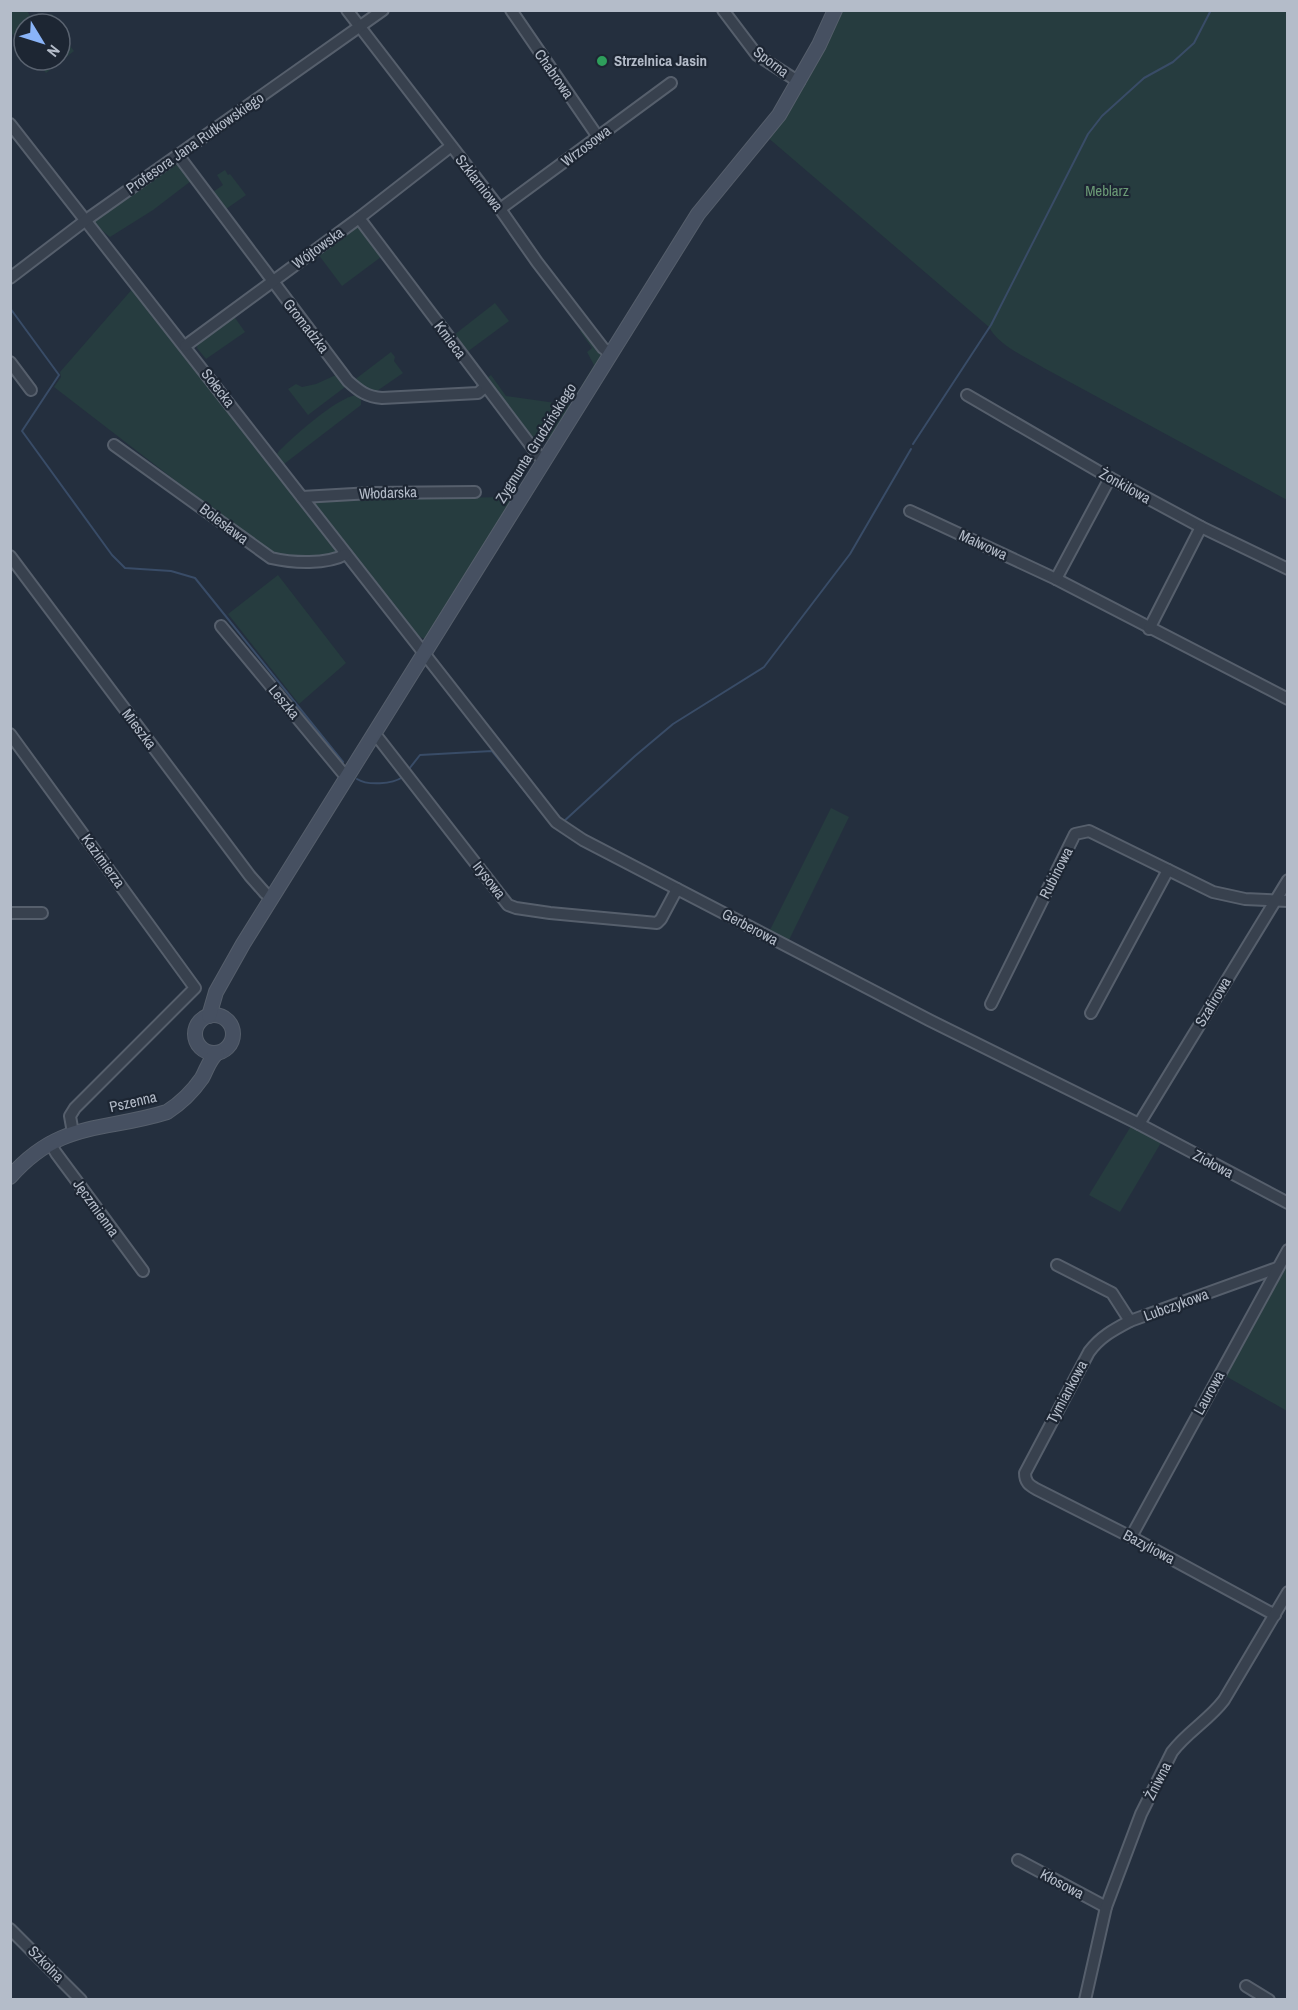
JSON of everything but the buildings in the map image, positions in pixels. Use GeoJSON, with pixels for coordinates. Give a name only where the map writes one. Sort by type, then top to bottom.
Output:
{"type":"FeatureCollection","features":[{"type":"Feature","properties":{"kind":"street","name":"Szklarniowa"},"geometry":{"type":"LineString","coordinates":[[347,10],[450,147],[500,209],[537,262],[603,348],[611,354]]}},
{"type":"Feature","properties":{"kind":"street","name":"Profesora Jana Rutkowskiego"},"geometry":{"type":"LineString","coordinates":[[10,278],[86,220],[383,10]]}},
{"type":"Feature","properties":{"kind":"street","name":"Chabrowa"},"geometry":{"type":"LineString","coordinates":[[511,10],[598,137]]}},
{"type":"Feature","properties":{"kind":"street","name":"Sporna"},"geometry":{"type":"LineString","coordinates":[[723,10],[757,55],[799,82]]}},
{"type":"Feature","properties":{"kind":"street","name":"Zygmunta Grudzińskiego"},"geometry":{"type":"LineString","coordinates":[[272,898],[698,214],[722,182],[768,130],[799,82],[835,10]]}},
{"type":"Feature","properties":{"kind":"street","name":"Wrzosowa"},"geometry":{"type":"LineString","coordinates":[[500,209],[671,82]]}},
{"type":"Feature","properties":{"kind":"street","name":"Sołecka"},"geometry":{"type":"LineString","coordinates":[[10,124],[424,653]]}},
{"type":"Feature","properties":{"kind":"street","name":"Wójtowska"},"geometry":{"type":"LineString","coordinates":[[185,346],[359,218],[450,147]]}},
{"type":"Feature","properties":{"kind":"street","name":"Gromadzka"},"geometry":{"type":"LineString","coordinates":[[178,155],[348,381],[366,395],[382,398],[478,393],[485,387]]}},
{"type":"Feature","properties":{"kind":"street","name":"Kmieca"},"geometry":{"type":"LineString","coordinates":[[359,218],[485,387],[544,460]]}},
{"type":"Feature","properties":{"kind":"street"},"geometry":{"type":"LineString","coordinates":[[10,362],[31,390]]}},
{"type":"Feature","properties":{"kind":"street","name":"Żonkilowa"},"geometry":{"type":"LineString","coordinates":[[967,395],[1110,478],[1201,527],[1287,569]]}},
{"type":"Feature","properties":{"kind":"street","name":"Bolesława"},"geometry":{"type":"LineString","coordinates":[[114,445],[271,558],[293,561],[330,561],[346,554]]}},
{"type":"Feature","properties":{"kind":"street"},"geometry":{"type":"LineString","coordinates":[[1056,579],[1110,478]]}},
{"type":"Feature","properties":{"kind":"street","name":"Włodarska"},"geometry":{"type":"LineString","coordinates":[[302,497],[371,493],[475,492]]}},
{"type":"Feature","properties":{"kind":"street","name":"Malwowa"},"geometry":{"type":"LineString","coordinates":[[910,511],[1056,579],[1287,699]]}},
{"type":"Feature","properties":{"kind":"street"},"geometry":{"type":"LineString","coordinates":[[1149,629],[1201,527]]}},
{"type":"Feature","properties":{"kind":"street","name":"Mieszka"},"geometry":{"type":"LineString","coordinates":[[10,556],[250,876],[272,898]]}},
{"type":"Feature","properties":{"kind":"street","name":"Leszka"},"geometry":{"type":"LineString","coordinates":[[221,626],[347,776]]}},
{"type":"Feature","properties":{"kind":"street","name":"Gerberowa"},"geometry":{"type":"LineString","coordinates":[[424,653],[556,822],[583,840],[878,994],[1139,1124]]}},
{"type":"Feature","properties":{"kind":"street","name":"Kazimierza"},"geometry":{"type":"LineString","coordinates":[[10,734],[195,988],[121,1062]]}},
{"type":"Feature","properties":{"kind":"street","name":"Irysowa"},"geometry":{"type":"LineString","coordinates":[[373,735],[412,780],[508,904],[516,908],[539,911],[657,923],[677,889]]}},
{"type":"Feature","properties":{"kind":"street","name":"Rubinowa"},"geometry":{"type":"LineString","coordinates":[[991,1004],[1075,834],[1089,831],[1213,892],[1245,899],[1287,901]]}},
{"type":"Feature","properties":{"kind":"street"},"geometry":{"type":"LineString","coordinates":[[1091,1013],[1168,870]]}},
{"type":"Feature","properties":{"kind":"street","name":"Szafirowa"},"geometry":{"type":"LineString","coordinates":[[1139,1124],[1287,880]]}},
{"type":"Feature","properties":{"kind":"street"},"geometry":{"type":"LineString","coordinates":[[209,1016],[222,981],[272,898]]}},
{"type":"Feature","properties":{"kind":"street"},"geometry":{"type":"LineString","coordinates":[[10,913],[42,913]]}},
{"type":"Feature","properties":{"kind":"street","name":"Pszenna"},"geometry":{"type":"LineString","coordinates":[[10,1177],[27,1160],[50,1143],[73,1133],[167,1112],[176,1106],[202,1077],[212,1058],[226,1048],[232,1040],[232,1029],[223,1014],[222,981]]}},
{"type":"Feature","properties":{"kind":"street"},"geometry":{"type":"LineString","coordinates":[[193,1088],[201,1054],[196,1029],[201,1021],[209,1016],[218,1016],[226,1021]]}},
{"type":"Feature","properties":{"kind":"street"},"geometry":{"type":"LineString","coordinates":[[200,1047],[208,1052],[217,1053]]}},
{"type":"Feature","properties":{"kind":"street","name":"Pszenna"},"geometry":{"type":"LineString","coordinates":[[73,1133],[70,1116],[75,1108],[121,1062]]}},
{"type":"Feature","properties":{"kind":"street","name":"Ziołowa"},"geometry":{"type":"LineString","coordinates":[[1139,1124],[1287,1203]]}},
{"type":"Feature","properties":{"kind":"street","name":"Jęczmienna"},"geometry":{"type":"LineString","coordinates":[[50,1143],[143,1271]]}},
{"type":"Feature","properties":{"kind":"street","name":"Laurowa"},"geometry":{"type":"LineString","coordinates":[[1131,1537],[1287,1250]]}},
{"type":"Feature","properties":{"kind":"street","name":"Lubczykowa"},"geometry":{"type":"LineString","coordinates":[[1057,1265],[1112,1293],[1130,1321],[1277,1268]]}},
{"type":"Feature","properties":{"kind":"street","name":"Tymiankowa"},"geometry":{"type":"LineString","coordinates":[[1025,1479],[1024,1473],[1089,1352],[1098,1340],[1111,1330],[1130,1321]]}},
{"type":"Feature","properties":{"kind":"street","name":"Bazyliowa"},"geometry":{"type":"LineString","coordinates":[[1025,1479],[1036,1489],[1131,1537],[1275,1615]]}},
{"type":"Feature","properties":{"kind":"street","name":"Żniwna"},"geometry":{"type":"LineString","coordinates":[[1085,2000],[1106,1907],[1141,1814],[1172,1752],[1224,1700],[1287,1592]]}},
{"type":"Feature","properties":{"kind":"street","name":"Kłosowa"},"geometry":{"type":"LineString","coordinates":[[1018,1860],[1106,1907]]}},
{"type":"Feature","properties":{"kind":"street","name":"Szkolna"},"geometry":{"type":"LineString","coordinates":[[10,1929],[81,2000]]}},
{"type":"Feature","properties":{"kind":"street"},"geometry":{"type":"LineString","coordinates":[[1246,1986],[1269,2000]]}},
{"type":"Feature","properties":{"kind":"green space"},"geometry":{"type":"Polygon","coordinates":[[[11,10],[27,11],[12,12],[11,32],[11,10]]]}},
{"type":"Feature","properties":{"kind":"green space","name":"Meblarz"},"geometry":{"type":"Polygon","coordinates":[[[840,11],[1287,11],[1287,500],[1006,345],[993,334],[989,327],[766,136],[840,11]]]}},
{"type":"Feature","properties":{"kind":"green space"},"geometry":{"type":"Polygon","coordinates":[[[175,162],[191,181],[153,210],[110,237],[94,224],[93,221],[175,162]]]}},
{"type":"Feature","properties":{"kind":"green space"},"geometry":{"type":"Polygon","coordinates":[[[225,170],[246,195],[226,209],[213,192],[223,185],[217,175],[225,170]]]}},
{"type":"Feature","properties":{"kind":"green space"},"geometry":{"type":"Polygon","coordinates":[[[356,227],[361,228],[381,257],[342,286],[318,254],[356,227]]]}},
{"type":"Feature","properties":{"kind":"green space"},"geometry":{"type":"Polygon","coordinates":[[[134,287],[343,554],[335,557],[306,559],[285,557],[268,552],[54,387],[61,377],[60,372],[134,287]]]}},
{"type":"Feature","properties":{"kind":"green space"},"geometry":{"type":"Polygon","coordinates":[[[495,303],[509,321],[467,352],[454,335],[495,303]]]}},
{"type":"Feature","properties":{"kind":"green space"},"geometry":{"type":"Polygon","coordinates":[[[233,315],[245,332],[206,359],[197,348],[198,340],[233,315]]]}},
{"type":"Feature","properties":{"kind":"green space"},"geometry":{"type":"Polygon","coordinates":[[[583,329],[605,357],[554,439],[537,439],[526,432],[478,372],[481,370],[487,378],[491,375],[506,396],[570,405],[594,365],[587,352],[592,348],[580,331],[583,329]]]}},
{"type":"Feature","properties":{"kind":"green space"},"geometry":{"type":"Polygon","coordinates":[[[391,352],[395,357],[394,361],[403,373],[374,393],[353,381],[391,352]]]}},
{"type":"Feature","properties":{"kind":"green space"},"geometry":{"type":"Polygon","coordinates":[[[336,375],[345,387],[308,415],[288,389],[296,384],[302,387],[316,384],[336,375]]]}},
{"type":"Feature","properties":{"kind":"green space"},"geometry":{"type":"Polygon","coordinates":[[[357,395],[361,400],[361,405],[284,464],[277,454],[286,444],[338,402],[357,395]]]}},
{"type":"Feature","properties":{"kind":"green space"},"geometry":{"type":"Polygon","coordinates":[[[423,493],[445,498],[514,497],[427,640],[416,635],[313,505],[317,500],[423,493]]]}},
{"type":"Feature","properties":{"kind":"green space"},"geometry":{"type":"Polygon","coordinates":[[[278,575],[346,663],[299,704],[228,614],[278,575]]]}},
{"type":"Feature","properties":{"kind":"green space"},"geometry":{"type":"Polygon","coordinates":[[[831,808],[849,817],[789,940],[770,930],[831,808]]]}},
{"type":"Feature","properties":{"kind":"green space"},"geometry":{"type":"Polygon","coordinates":[[[1131,1126],[1162,1141],[1120,1212],[1089,1195],[1131,1126]]]}},
{"type":"Feature","properties":{"kind":"green space"},"geometry":{"type":"Polygon","coordinates":[[[1287,1257],[1287,1411],[1222,1374],[1287,1257]]]}},
{"type":"Feature","properties":{"kind":"waterway"},"geometry":{"type":"LineString","coordinates":[[913,444],[991,325],[1088,134],[1102,116],[1144,78],[1173,62],[1194,43],[1211,10]]}},
{"type":"Feature","properties":{"kind":"waterway"},"geometry":{"type":"LineString","coordinates":[[10,308],[59,375],[22,431],[112,555],[125,568],[171,571],[195,578],[343,762]]}},
{"type":"Feature","properties":{"kind":"waterway"},"geometry":{"type":"LineString","coordinates":[[562,823],[673,724],[764,667],[850,554],[911,449]]}},
{"type":"Feature","properties":{"kind":"waterway"},"geometry":{"type":"LineString","coordinates":[[409,769],[420,755],[492,751],[549,821]]}},
{"type":"Feature","properties":{"kind":"waterway"},"geometry":{"type":"LineString","coordinates":[[357,779],[367,783],[380,783],[403,777]]}},
{"type":"Feature","properties":{"kind":"place","name":"Strzelnica Jasin"},"geometry":{"type":"Point","coordinates":[602,61]}}]}
